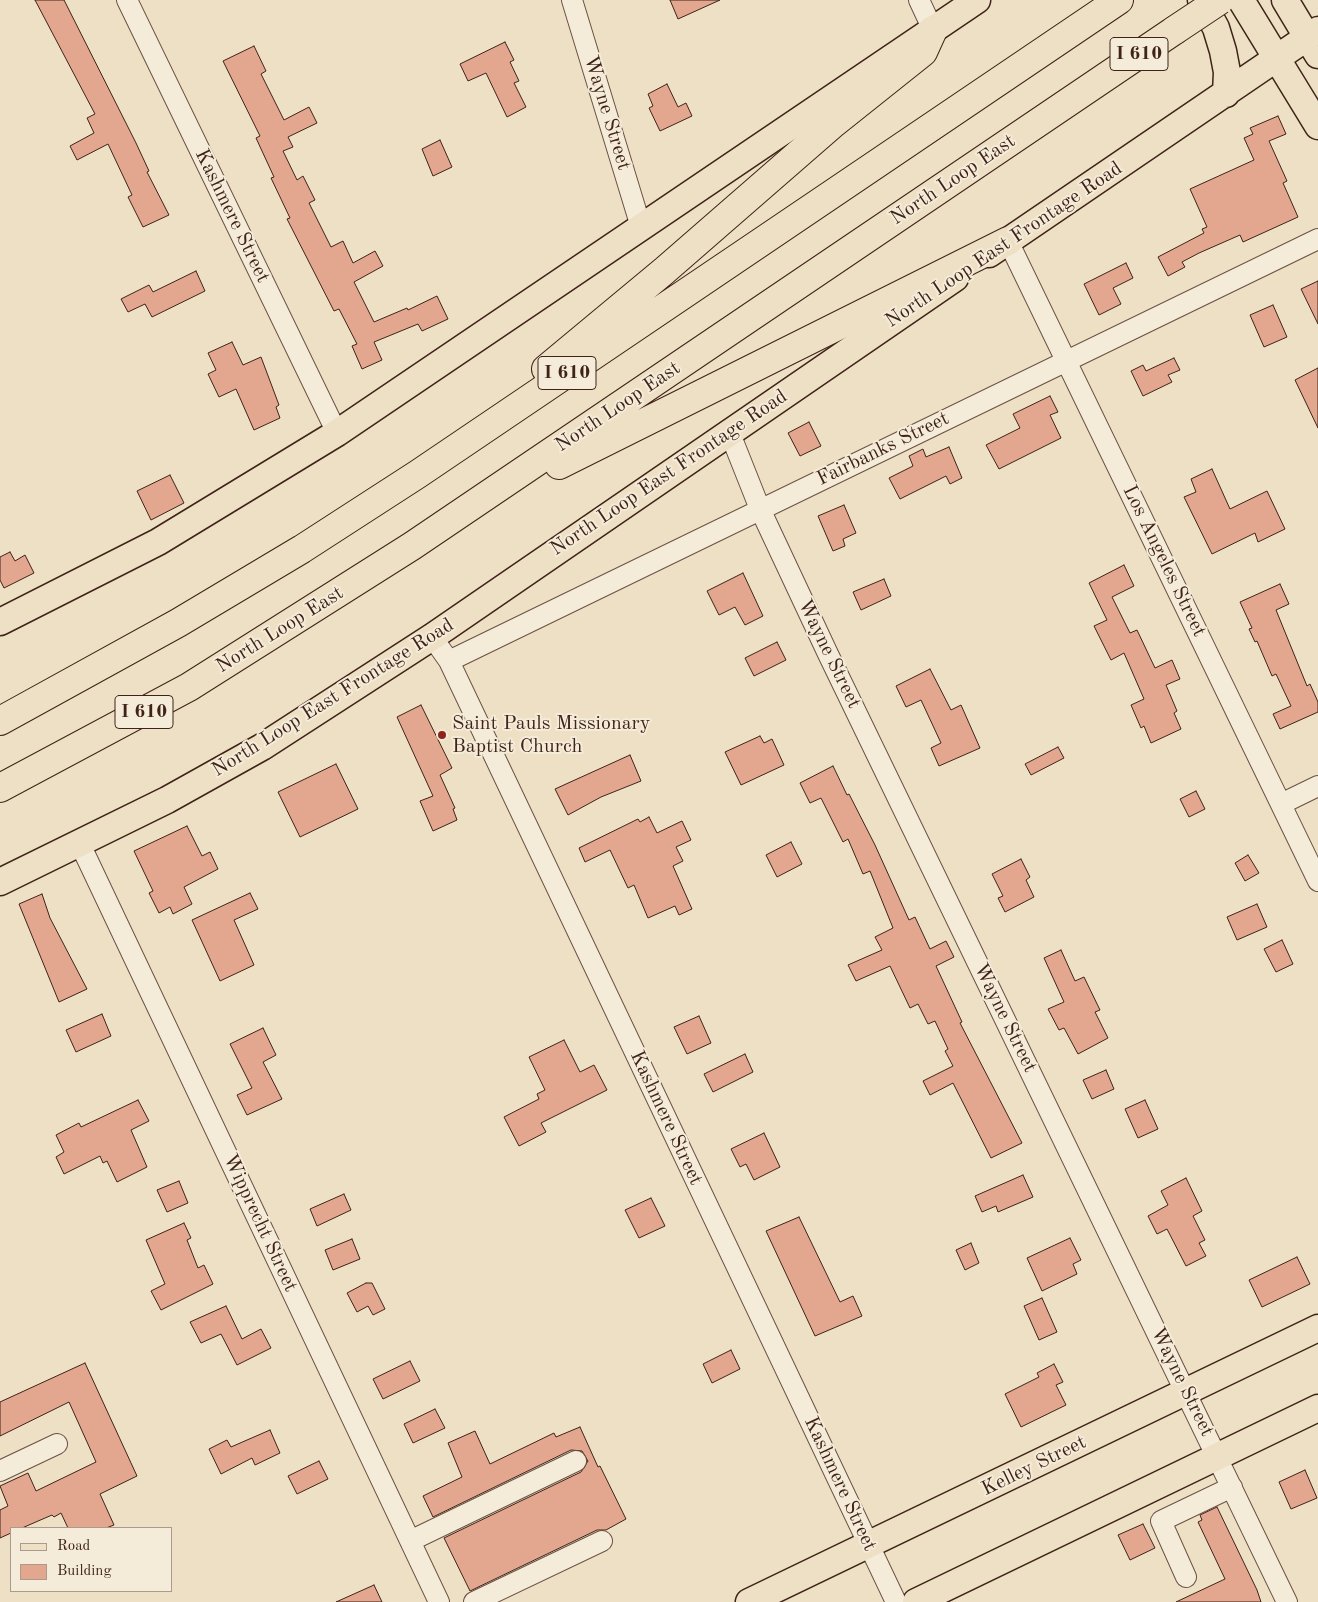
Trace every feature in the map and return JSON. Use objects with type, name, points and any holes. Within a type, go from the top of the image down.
[{"type":"highway","name":"I 610","points":[[0,721],[178,624],[302,549],[418,474],[1119,0]]},
{"type":"highway","name":"North Loop East","points":[[0,788],[189,687],[464,512],[1220,0]]},
{"type":"highway","points":[[418,474],[664,271],[882,82],[923,52],[933,30]]},
{"type":"highway","points":[[464,512],[1008,241]]},
{"type":"main road","points":[[0,622],[158,542],[337,433],[977,0]]},
{"type":"main road","points":[[1201,0],[1216,28],[1223,51],[1226,72],[1226,94]]},
{"type":"main road","points":[[1240,0],[1318,126]]},
{"type":"main road","points":[[1285,0],[1314,41]]},
{"type":"main road","name":"North Loop East Frontage Road","points":[[0,882],[80,844],[262,747],[432,637],[1276,58],[1314,41]]},
{"type":"main road","name":"Kelley Street","points":[[748,1602],[1188,1393],[1318,1328]]},
{"type":"main road","points":[[916,1602],[1318,1408]]},
{"type":"street","name":"Kashmere Street","points":[[127,0],[337,433]]},
{"type":"street","name":"Wayne Street","points":[[572,0],[641,227]]},
{"type":"street","points":[[918,0],[933,30]]},
{"type":"street","name":"Fairbanks Street","points":[[449,661],[1318,239]]},
{"type":"street","name":"Los Angeles Street","points":[[1008,241],[1068,361],[1318,881]]},
{"type":"street","name":"Wayne Street","points":[[730,431],[760,509],[837,672],[1218,1457],[1211,1502],[1287,1602]]},
{"type":"street","name":"Kashmere Street","points":[[432,637],[449,661],[896,1602]]},
{"type":"street","points":[[1281,804],[1318,786]]},
{"type":"street","name":"Wipprecht Street","points":[[80,844],[440,1602]]},
{"type":"street","points":[[0,1470],[58,1444]]},
{"type":"street","points":[[410,1540],[576,1462]]},
{"type":"street","points":[[1186,1577],[1161,1520],[1211,1502]]},
{"type":"street","points":[[474,1602],[602,1541]]},
{"type":"building","points":[[35,0],[64,0],[136,143],[149,171],[147,172],[169,215],[143,227],[128,197],[132,195],[108,144],[77,160],[70,146],[94,133],[87,118],[95,114]]},
{"type":"building","points":[[670,0],[720,0],[678,19]]},
{"type":"building","points":[[505,42],[514,60],[510,62],[519,81],[514,83],[526,107],[507,117],[486,73],[468,81],[460,64]]},
{"type":"building","points":[[254,46],[266,71],[261,74],[284,120],[309,107],[317,123],[288,137],[293,147],[283,151],[297,180],[303,176],[315,200],[309,203],[331,247],[343,241],[353,263],[375,251],[383,266],[354,282],[374,322],[407,308],[408,310],[437,296],[448,319],[422,331],[418,324],[374,342],[382,360],[362,369],[352,346],[357,344],[339,309],[334,311],[287,219],[290,218],[271,178],[274,177],[256,138],[260,136],[223,61]]},
{"type":"building","points":[[667,84],[678,107],[686,103],[692,116],[660,131],[649,108],[653,106],[648,94]]},
{"type":"building","points":[[1278,116],[1286,134],[1269,141],[1287,181],[1283,183],[1298,217],[1243,242],[1240,235],[1199,253],[1182,262],[1185,267],[1168,276],[1158,257],[1204,233],[1202,229],[1207,227],[1190,189],[1254,160],[1244,138],[1253,134],[1250,128]]},
{"type":"building","points":[[440,140],[452,167],[433,176],[422,149]]},
{"type":"building","points":[[1126,263],[1133,278],[1113,288],[1121,304],[1099,315],[1084,284]]},
{"type":"building","points":[[196,271],[205,291],[152,317],[145,304],[128,312],[121,299],[149,285],[153,292]]},
{"type":"building","points":[[1318,281],[1318,324],[1301,289]]},
{"type":"building","points":[[1273,305],[1287,337],[1264,347],[1250,315]]},
{"type":"building","points":[[232,342],[243,365],[261,357],[279,405],[276,407],[280,418],[254,430],[236,389],[219,397],[208,374],[216,370],[208,353]]},
{"type":"building","points":[[1174,358],[1180,370],[1168,375],[1172,382],[1143,396],[1131,371],[1143,365],[1146,371]]},
{"type":"building","points":[[1318,368],[1318,428],[1295,380]]},
{"type":"building","points":[[1050,396],[1058,412],[1050,415],[1061,438],[999,469],[986,445],[1020,428],[1013,414]]},
{"type":"building","points":[[809,422],[821,446],[800,456],[788,433]]},
{"type":"building","points":[[949,447],[962,478],[950,484],[946,476],[900,499],[889,478],[913,466],[909,456],[923,449],[926,457]]},
{"type":"building","points":[[1212,469],[1230,509],[1267,491],[1285,529],[1258,542],[1255,533],[1212,554],[1184,497],[1196,492],[1191,479]]},
{"type":"building","points":[[170,475],[184,503],[151,520],[137,491]]},
{"type":"building","points":[[844,505],[856,533],[843,539],[845,546],[833,551],[818,516]]},
{"type":"building","points":[[10,552],[15,561],[25,555],[34,573],[4,588],[0,580],[0,557]]},
{"type":"building","points":[[1124,565],[1134,586],[1112,597],[1130,633],[1137,630],[1155,668],[1172,660],[1180,679],[1166,685],[1177,711],[1174,713],[1181,729],[1151,743],[1144,726],[1141,728],[1131,705],[1144,699],[1124,653],[1111,660],[1094,626],[1107,620],[1089,583]]},
{"type":"building","points":[[743,573],[763,616],[745,625],[735,607],[719,615],[707,591]]},
{"type":"building","points":[[884,579],[891,596],[861,610],[853,592]]},
{"type":"building","points":[[1280,584],[1289,604],[1276,610],[1307,686],[1310,684],[1318,702],[1318,712],[1280,729],[1273,714],[1291,706],[1276,674],[1272,676],[1257,641],[1255,642],[1249,629],[1252,628],[1240,602]]},
{"type":"building","points":[[777,642],[786,660],[754,676],[745,658]]},
{"type":"building","points":[[930,669],[951,710],[961,705],[980,748],[939,766],[931,748],[941,743],[921,700],[906,707],[896,686]]},
{"type":"building","points":[[421,705],[452,768],[440,775],[455,808],[453,809],[457,820],[433,831],[420,801],[433,796],[397,717]]},
{"type":"building","points":[[760,736],[764,743],[772,739],[784,765],[741,785],[725,752]]},
{"type":"building","points":[[1058,747],[1064,758],[1031,775],[1025,764]]},
{"type":"building","points":[[630,755],[641,781],[601,797],[568,815],[555,789]]},
{"type":"building","points":[[336,764],[358,809],[300,837],[278,792]]},
{"type":"building","points":[[833,766],[875,845],[909,920],[915,917],[930,949],[946,941],[954,957],[936,966],[962,1022],[960,1023],[1022,1143],[991,1158],[953,1083],[930,1095],[923,1081],[953,1066],[945,1051],[948,1049],[935,1021],[928,1024],[918,1004],[910,1008],[890,966],[856,981],[848,965],[882,950],[875,937],[893,928],[870,871],[863,874],[848,839],[843,842],[821,798],[810,803],[800,783]]},
{"type":"building","points":[[1196,791],[1205,809],[1189,817],[1180,799]]},
{"type":"building","points":[[649,817],[657,833],[682,821],[691,840],[676,847],[683,861],[673,866],[692,909],[679,915],[675,906],[648,918],[634,885],[628,888],[610,850],[585,862],[579,848],[638,819],[640,822]]},
{"type":"building","points":[[187,826],[202,856],[210,852],[218,869],[184,887],[192,904],[173,914],[170,907],[159,913],[149,893],[153,891],[134,851]]},
{"type":"building","points":[[791,842],[802,864],[777,877],[766,855]]},
{"type":"building","points":[[1248,855],[1259,873],[1245,881],[1235,863]]},
{"type":"building","points":[[1021,859],[1030,877],[1026,880],[1034,897],[1005,912],[998,898],[1003,896],[992,874]]},
{"type":"building","points":[[250,893],[258,909],[234,920],[254,965],[220,981],[192,920]]},
{"type":"building","points":[[42,894],[50,918],[87,989],[59,1002],[19,904]]},
{"type":"building","points":[[1257,904],[1267,927],[1237,940],[1227,917]]},
{"type":"building","points":[[1282,940],[1293,964],[1276,972],[1264,949]]},
{"type":"building","points":[[1061,950],[1075,981],[1084,977],[1100,1010],[1095,1012],[1108,1038],[1078,1054],[1064,1028],[1059,1030],[1048,1009],[1064,1002],[1044,958]]},
{"type":"building","points":[[102,1014],[111,1036],[76,1052],[66,1030]]},
{"type":"building","points":[[699,1016],[711,1043],[687,1054],[674,1027]]},
{"type":"building","points":[[263,1028],[276,1055],[263,1062],[282,1099],[247,1115],[237,1095],[252,1088],[230,1044]]},
{"type":"building","points":[[564,1040],[580,1072],[594,1065],[607,1090],[541,1123],[546,1132],[519,1146],[504,1117],[539,1099],[537,1094],[545,1090],[529,1057]]},
{"type":"building","points":[[745,1054],[753,1072],[713,1092],[704,1074]]},
{"type":"building","points":[[1106,1070],[1114,1089],[1092,1099],[1083,1080]]},
{"type":"building","points":[[138,1100],[149,1121],[131,1130],[147,1167],[117,1182],[107,1161],[103,1163],[100,1156],[64,1174],[56,1157],[64,1152],[56,1135],[79,1123],[81,1127]]},
{"type":"building","points":[[1145,1100],[1158,1129],[1138,1138],[1125,1109]]},
{"type":"building","points":[[764,1133],[780,1167],[754,1180],[746,1164],[740,1167],[731,1149]]},
{"type":"building","points":[[1023,1175],[1033,1197],[998,1212],[996,1206],[982,1212],[975,1196]]},
{"type":"building","points":[[1186,1178],[1202,1211],[1193,1216],[1205,1240],[1199,1243],[1206,1256],[1186,1266],[1167,1229],[1157,1234],[1148,1216],[1168,1205],[1161,1191]]},
{"type":"building","points":[[179,1181],[188,1203],[167,1212],[157,1190]]},
{"type":"building","points":[[344,1194],[351,1210],[317,1226],[310,1209]]},
{"type":"building","points":[[651,1198],[665,1226],[639,1238],[625,1210]]},
{"type":"building","points":[[799,1217],[840,1302],[853,1296],[862,1316],[815,1336],[766,1231]]},
{"type":"building","points":[[184,1223],[191,1238],[187,1240],[198,1268],[204,1265],[213,1284],[161,1310],[151,1291],[165,1284],[146,1240]]},
{"type":"building","points":[[1070,1238],[1081,1260],[1073,1264],[1077,1274],[1042,1291],[1027,1258]]},
{"type":"building","points":[[352,1239],[360,1259],[333,1270],[325,1250]]},
{"type":"building","points":[[971,1243],[979,1263],[965,1270],[956,1250]]},
{"type":"building","points":[[1297,1257],[1310,1284],[1262,1307],[1249,1280]]},
{"type":"building","points":[[366,1283],[372,1283],[385,1309],[373,1315],[368,1306],[357,1312],[347,1293]]},
{"type":"building","points":[[1042,1298],[1057,1332],[1039,1340],[1024,1306]]},
{"type":"building","points":[[226,1306],[242,1339],[261,1329],[271,1348],[237,1365],[221,1334],[201,1343],[190,1322]]},
{"type":"building","points":[[731,1350],[740,1369],[712,1383],[703,1364]]},
{"type":"building","points":[[410,1361],[420,1381],[383,1399],[373,1379]]},
{"type":"building","points":[[85,1363],[137,1476],[100,1494],[114,1525],[109,1527],[68,1527],[61,1513],[24,1527],[10,1527],[10,1533],[0,1538],[0,1510],[8,1506],[0,1486],[28,1473],[36,1491],[96,1462],[69,1402],[0,1436],[0,1402]]},
{"type":"building","points":[[1054,1364],[1063,1382],[1056,1385],[1066,1405],[1021,1427],[1005,1394],[1039,1377],[1037,1373]]},
{"type":"building","points":[[435,1409],[445,1428],[413,1443],[404,1424]]},
{"type":"building","points":[[580,1427],[598,1467],[600,1466],[626,1519],[606,1530],[597,1530],[470,1591],[444,1538],[581,1472],[588,1461],[582,1451],[571,1450],[433,1517],[423,1496],[462,1477],[448,1443],[475,1431],[490,1464],[554,1433],[556,1437]]},
{"type":"building","points":[[270,1430],[280,1453],[255,1465],[252,1458],[221,1474],[209,1449],[227,1440],[231,1447]]},
{"type":"building","points":[[319,1461],[328,1479],[297,1494],[288,1476]]},
{"type":"building","points":[[1305,1470],[1317,1498],[1291,1509],[1279,1482]]},
{"type":"building","points":[[1217,1507],[1261,1602],[1176,1602],[1225,1579],[1198,1522],[1202,1520],[1200,1515]]},
{"type":"building","points":[[1143,1524],[1155,1548],[1130,1560],[1118,1535]]},
{"type":"building","points":[[374,1585],[382,1602],[336,1602]]},
{"type":"place","name":"Saint Pauls Missionary Baptist Church","points":[[442,735]]}]
